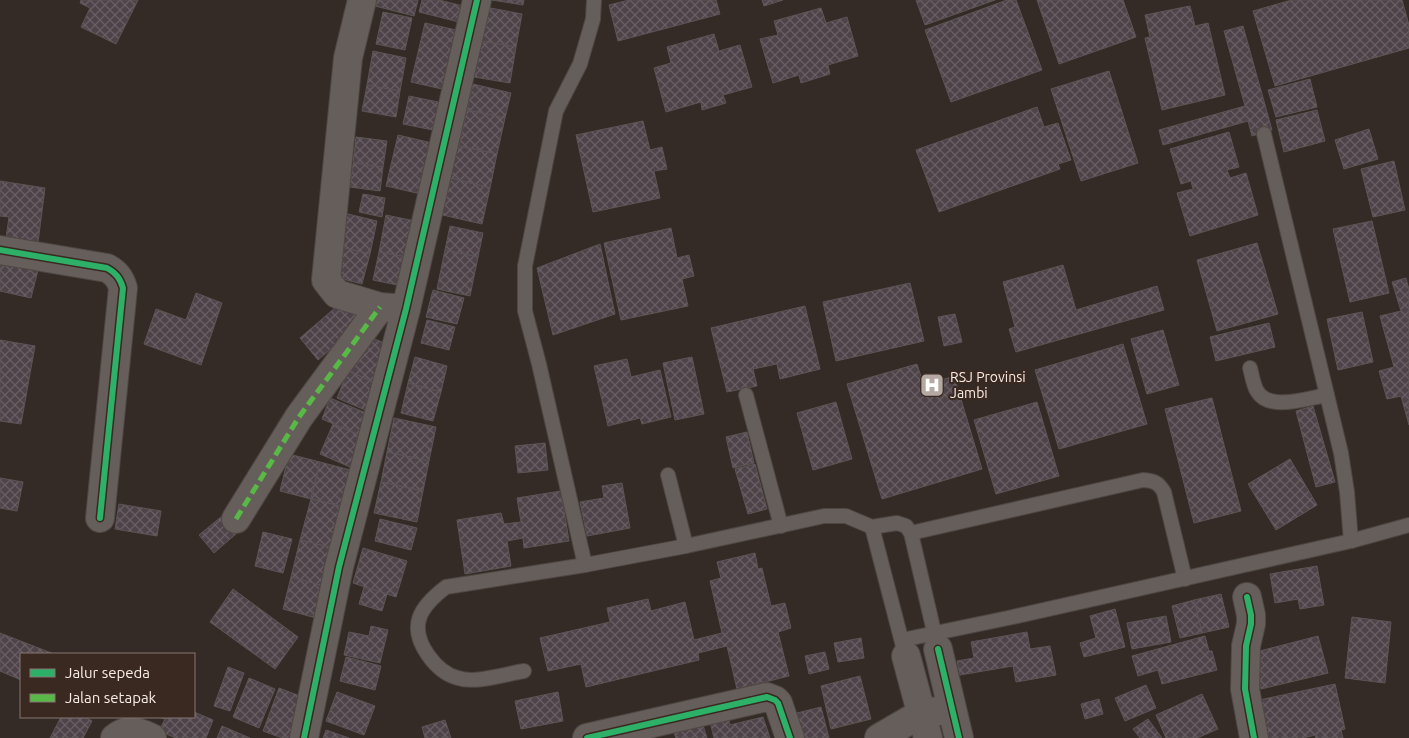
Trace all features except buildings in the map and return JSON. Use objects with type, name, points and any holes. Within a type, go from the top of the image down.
[{"type":"street","points":[[362,0],[348,58],[326,280],[337,294],[393,308]]},
{"type":"street","points":[[304,738],[393,308],[477,0]]},
{"type":"street","points":[[0,250],[107,268],[121,280],[123,288],[100,518]]},
{"type":"street","points":[[236,519],[299,417],[393,308]]},
{"type":"street","points":[[1247,597],[1251,624],[1246,646],[1245,689],[1254,738]]},
{"type":"street","points":[[936,641],[959,738]]},
{"type":"street","points":[[904,648],[925,725]]},
{"type":"street","points":[[587,738],[766,697],[778,703],[790,738]]},
{"type":"street","points":[[879,738],[925,725],[953,709]]},
{"type":"street","points":[[115,738],[124,732],[137,731],[152,738]]},
{"type":"lane","points":[[586,565],[525,311],[525,266],[556,111],[580,64],[593,19],[594,0]]},
{"type":"lane","points":[[1264,134],[1341,453],[1347,492],[1351,541]]},
{"type":"lane","points":[[1250,368],[1257,391],[1269,401],[1283,403],[1327,395]]},
{"type":"lane","points":[[746,395],[781,526]]},
{"type":"lane","points":[[668,475],[686,546]]},
{"type":"lane","points":[[911,533],[1143,480],[1152,481],[1160,485],[1164,492],[1185,579]]},
{"type":"lane","points":[[524,671],[476,680],[459,679],[443,671],[422,647],[417,634],[419,617],[430,600],[446,586],[586,565],[686,546],[824,516],[846,516],[872,527],[897,522],[906,526],[911,533],[936,641]]},
{"type":"lane","points":[[872,527],[904,648],[1185,579],[1351,541],[1409,525]]},
{"type":"marked path","points":[[236,519],[299,417],[380,307]]},
{"type":"cycle path","points":[[304,738],[339,567],[406,309],[477,0]]},
{"type":"cycle path","points":[[0,250],[107,268],[117,276],[122,284],[100,518]]},
{"type":"cycle path","points":[[1247,597],[1251,624],[1246,646],[1245,689],[1254,738]]},
{"type":"cycle path","points":[[938,649],[959,738]]},
{"type":"cycle path","points":[[587,738],[767,697],[778,703],[790,738]]},
{"type":"place","name":"RSJ Provinsi Jambi","points":[[932,385]]}]
